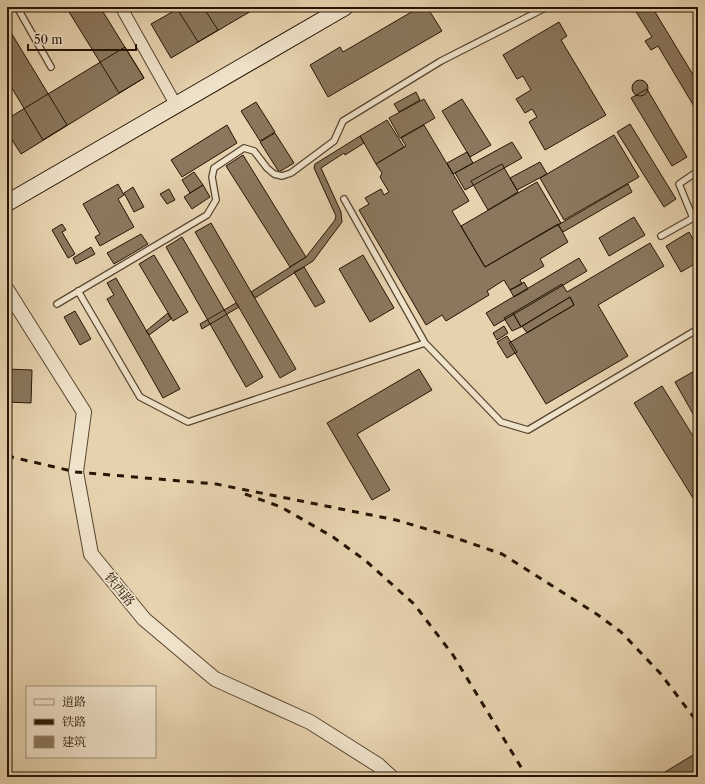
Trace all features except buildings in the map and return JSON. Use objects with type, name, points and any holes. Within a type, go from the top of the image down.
[{"type":"main road","points":[[7,203],[345,7]]},
{"type":"street","points":[[121,7],[176,105]]},
{"type":"street","name":"铁西路","points":[[7,290],[84,412],[76,472],[91,554],[144,619],[215,679],[310,722],[378,765],[391,777]]},
{"type":"lane","points":[[17,7],[51,67]]},
{"type":"lane","points":[[57,304],[207,214],[216,200],[212,177],[214,168],[244,148],[254,151],[267,168],[274,174],[282,176],[291,173],[334,141],[343,121],[441,61],[547,7]]},
{"type":"lane","points":[[661,236],[693,218],[679,184],[698,171]]},
{"type":"lane","points":[[344,199],[425,343],[501,422],[528,430],[698,329]]},
{"type":"lane","points":[[78,291],[140,397],[188,422],[425,343]]},
{"type":"railway","points":[[7,456],[76,472],[216,484],[396,520],[450,536],[502,554],[598,615],[621,632],[660,673],[698,723]]},
{"type":"railway","points":[[245,494],[281,507],[333,537],[366,561],[414,604],[453,655],[527,777]]}]
